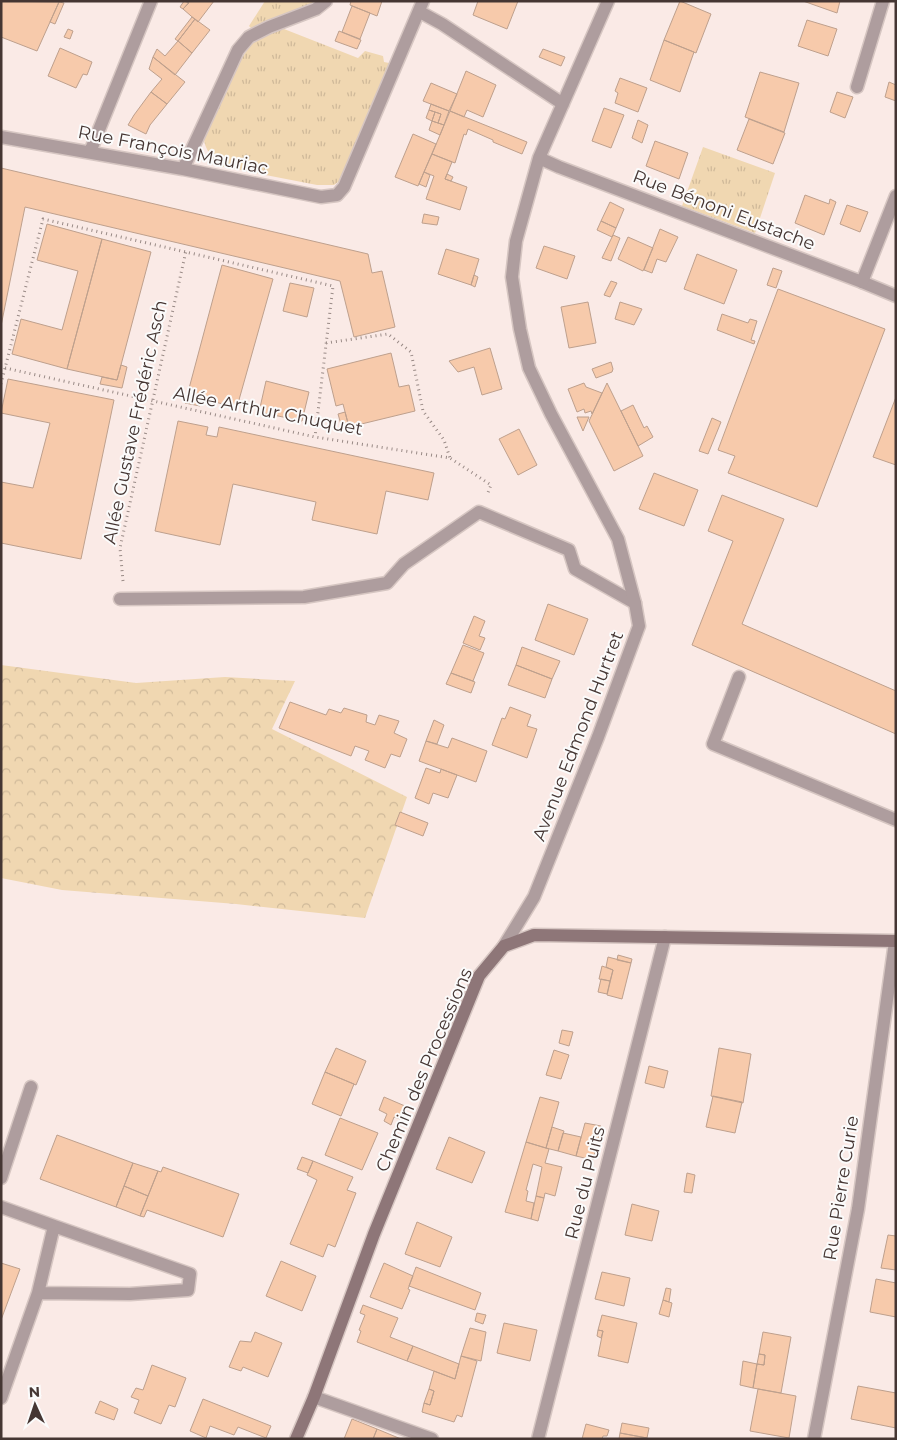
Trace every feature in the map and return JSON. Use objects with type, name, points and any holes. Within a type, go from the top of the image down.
[{"type":"street","points":[[90,152],[151,1]]},
{"type":"street","points":[[183,169],[238,50],[249,37],[269,27],[316,9],[326,1]]},
{"type":"street","name":"Avenue Edmond Hurtret","points":[[504,946],[534,897],[598,737],[639,626],[635,603],[618,539],[551,414],[529,368],[520,329],[512,277],[516,241],[539,158],[608,1]]},
{"type":"street","points":[[857,87],[883,1]]},
{"type":"street","points":[[422,6],[442,24],[563,104]]},
{"type":"street","name":"Rue François Mauriac","points":[[1,137],[183,169],[321,197],[337,195],[344,187],[422,6]]},
{"type":"street","name":"Rue Bénoni Eustache","points":[[539,158],[558,167],[896,296]]},
{"type":"street","points":[[862,282],[896,196]]},
{"type":"street","points":[[120,599],[304,597],[387,583],[404,564],[479,512],[569,550],[575,569],[635,603]]},
{"type":"street","points":[[739,677],[712,744],[896,820]]},
{"type":"street","points":[[504,946],[534,935],[895,942]]},
{"type":"street","name":"Rue du Puits","points":[[538,1439],[665,937]]},
{"type":"street","name":"Rue Pierre Curie","points":[[814,1439],[858,1209],[895,942]]},
{"type":"street","name":"Chemin des Processions","points":[[296,1439],[314,1397],[374,1234],[479,976],[504,946]]},
{"type":"street","points":[[1,1178],[31,1087]]},
{"type":"street","points":[[1,1207],[190,1274],[188,1290],[130,1294],[38,1292]]},
{"type":"street","points":[[1,1398],[38,1292],[54,1226]]},
{"type":"street","points":[[314,1397],[432,1439]]},
{"type":"path","points":[[1,384],[42,219],[333,286],[316,437]]},
{"type":"path","name":"Allée Gustave Frédéric Asch","points":[[120,599],[123,583],[120,548],[186,251]]},
{"type":"path","points":[[326,343],[388,334],[411,352],[423,411],[444,440],[450,458]]},
{"type":"path","name":"Allée Arthur Chuquet","points":[[5,368],[316,437],[450,458],[491,486],[479,512]]},
{"type":"green space","points":[[265,1],[318,1],[314,5],[252,29],[249,26]]},
{"type":"green space","points":[[284,29],[358,58],[365,51],[383,56],[384,62],[394,64],[345,177],[334,185],[317,185],[220,166],[211,156],[205,144],[206,128],[217,103],[247,50],[259,39]]},
{"type":"green space","points":[[703,147],[775,173],[755,233],[682,206]]},
{"type":"green space","points":[[1,665],[136,683],[225,677],[295,681],[272,729],[407,797],[365,918],[236,904],[62,890],[1,878]]},
{"type":"building","points":[[1,1],[59,2],[37,51],[1,37]]},
{"type":"building","points":[[184,1],[189,3],[183,9],[180,7]]},
{"type":"building","points":[[190,1],[214,1],[198,22],[183,9]]},
{"type":"building","points":[[351,1],[382,1],[377,16],[350,5]]},
{"type":"building","points":[[478,1],[518,1],[507,29],[473,15]]},
{"type":"building","points":[[680,1],[711,14],[696,53],[664,40]]},
{"type":"building","points":[[803,1],[840,1],[837,13]]},
{"type":"building","points":[[59,2],[64,3],[55,24],[50,22]]},
{"type":"building","points":[[352,6],[370,13],[360,39],[342,32]]},
{"type":"building","points":[[192,17],[195,19],[178,41],[175,39]]},
{"type":"building","points":[[195,19],[210,30],[192,53],[178,41]]},
{"type":"building","points":[[807,20],[837,29],[828,56],[798,46]]},
{"type":"building","points":[[68,29],[73,31],[70,39],[64,37]]},
{"type":"building","points":[[339,31],[361,40],[357,49],[335,41]]},
{"type":"building","points":[[664,40],[694,52],[680,92],[650,80]]},
{"type":"building","points":[[178,41],[192,53],[175,75],[153,57],[157,49],[165,56]]},
{"type":"building","points":[[60,48],[92,62],[87,75],[83,74],[76,88],[48,76]]},
{"type":"building","points":[[543,49],[565,57],[561,66],[539,57]]},
{"type":"building","points":[[153,57],[185,82],[167,104],[151,92],[162,79],[149,69]]},
{"type":"building","points":[[466,71],[496,85],[483,117],[467,110],[464,117],[450,111]]},
{"type":"building","points":[[760,72],[799,83],[784,132],[745,117]]},
{"type":"building","points":[[620,78],[647,88],[638,112],[615,103],[618,93],[615,91]]},
{"type":"building","points":[[889,82],[896,85],[896,101],[885,97]]},
{"type":"building","points":[[431,83],[457,94],[449,111],[423,101]]},
{"type":"building","points":[[151,92],[167,104],[150,125],[146,134],[128,125]]},
{"type":"building","points":[[837,92],[853,97],[845,118],[830,112]]},
{"type":"building","points":[[431,104],[449,111],[444,125],[438,123],[441,114],[429,110]]},
{"type":"building","points":[[604,108],[624,115],[611,148],[592,141]]},
{"type":"building","points":[[429,110],[435,112],[432,121],[426,118]]},
{"type":"building","points":[[450,111],[527,142],[522,154],[468,129],[466,135],[464,134],[455,163],[432,154]]},
{"type":"building","points":[[435,112],[441,114],[438,123],[432,121]]},
{"type":"building","points":[[749,119],[785,133],[773,164],[737,150]]},
{"type":"building","points":[[638,120],[648,125],[642,143],[632,138]]},
{"type":"building","points":[[432,121],[444,125],[440,135],[429,130]]},
{"type":"building","points":[[413,134],[436,144],[418,186],[395,177]]},
{"type":"building","points":[[655,141],[688,153],[679,179],[646,166]]},
{"type":"building","points":[[432,154],[452,162],[445,179],[467,187],[460,210],[426,199],[434,176],[424,172]]},
{"type":"building","points":[[1,168],[368,254],[372,273],[382,271],[395,327],[354,337],[340,281],[25,207],[1,326]]},
{"type":"building","points":[[424,172],[430,175],[426,187],[419,184]]},
{"type":"building","points":[[447,174],[453,177],[451,181],[445,179]]},
{"type":"building","points":[[805,195],[829,204],[830,199],[836,202],[824,235],[795,223]]},
{"type":"building","points":[[610,202],[624,209],[616,228],[601,221]]},
{"type":"building","points":[[847,205],[868,212],[860,232],[840,224]]},
{"type":"building","points":[[424,214],[439,217],[437,225],[422,223]]},
{"type":"building","points":[[601,221],[616,228],[612,237],[597,230]]},
{"type":"building","points":[[47,224],[102,239],[67,369],[12,354],[21,319],[62,330],[78,271],[37,260]]},
{"type":"building","points":[[660,229],[678,237],[666,262],[657,259],[652,273],[644,270]]},
{"type":"building","points":[[613,235],[620,238],[611,261],[602,258]]},
{"type":"building","points":[[628,237],[653,248],[643,271],[618,259]]},
{"type":"building","points":[[102,239],[151,252],[117,380],[67,369]]},
{"type":"building","points":[[544,246],[575,256],[567,279],[536,268]]},
{"type":"building","points":[[446,249],[479,259],[471,285],[438,274]]},
{"type":"building","points":[[697,254],[737,270],[724,304],[684,289]]},
{"type":"building","points":[[222,265],[273,279],[237,407],[187,396]]},
{"type":"building","points":[[773,268],[782,271],[776,288],[767,285]]},
{"type":"building","points":[[474,275],[478,277],[475,287],[471,285]]},
{"type":"building","points":[[611,281],[617,283],[610,297],[604,295]]},
{"type":"building","points":[[290,283],[314,288],[307,317],[283,311]]},
{"type":"building","points":[[778,289],[885,329],[817,507],[728,473],[735,456],[718,450]]},
{"type":"building","points":[[588,302],[596,343],[569,348],[561,307]]},
{"type":"building","points":[[620,302],[642,309],[634,325],[615,319]]},
{"type":"building","points":[[722,314],[748,323],[750,319],[757,321],[751,340],[755,341],[754,344],[717,330]]},
{"type":"building","points":[[490,348],[502,389],[482,395],[474,367],[458,372],[449,361]]},
{"type":"building","points":[[391,353],[399,387],[409,385],[415,411],[349,427],[343,404],[336,406],[327,369]]},
{"type":"building","points":[[611,362],[612,372],[596,378],[592,369]]},
{"type":"building","points":[[121,365],[127,367],[122,388],[100,384],[102,377],[117,380]]},
{"type":"building","points":[[8,379],[114,400],[81,559],[1,543],[1,482],[33,488],[50,423],[1,413]]},
{"type":"building","points":[[266,381],[309,392],[302,421],[259,412]]},
{"type":"building","points":[[584,383],[586,387],[602,393],[592,414],[591,411],[585,413],[584,409],[577,412],[568,389]]},
{"type":"building","points":[[607,383],[643,456],[614,471],[589,421]]},
{"type":"building","points":[[187,396],[202,399],[200,406],[185,403]]},
{"type":"building","points":[[896,397],[896,465],[873,457]]},
{"type":"building","points":[[633,405],[644,428],[647,426],[653,437],[638,446],[621,411]]},
{"type":"building","points":[[345,412],[349,427],[342,428],[338,414]]},
{"type":"building","points":[[577,417],[589,417],[583,431]]},
{"type":"building","points":[[712,418],[721,422],[708,454],[699,451]]},
{"type":"building","points":[[178,421],[208,427],[206,435],[217,437],[219,427],[434,473],[428,500],[386,491],[377,534],[312,520],[316,502],[233,484],[220,545],[155,531]]},
{"type":"building","points":[[519,429],[537,465],[518,475],[499,439]]},
{"type":"building","points":[[654,473],[698,490],[684,526],[639,509]]},
{"type":"building","points":[[722,495],[784,519],[742,624],[896,691],[896,734],[692,645],[733,541],[708,531]]},
{"type":"building","points":[[548,604],[588,619],[574,655],[535,640]]},
{"type":"building","points":[[474,616],[485,621],[479,636],[485,638],[480,650],[463,643]]},
{"type":"building","points":[[463,645],[484,653],[473,681],[451,673]]},
{"type":"building","points":[[522,647],[560,661],[552,679],[516,665]]},
{"type":"building","points":[[516,665],[552,679],[545,698],[508,685]]},
{"type":"building","points":[[451,673],[475,682],[471,693],[446,684]]},
{"type":"building","points":[[290,702],[326,715],[329,709],[341,713],[344,708],[367,715],[366,722],[375,725],[379,715],[399,721],[394,733],[407,739],[400,757],[391,754],[385,768],[365,760],[369,751],[355,746],[351,756],[279,728]]},
{"type":"building","points":[[510,707],[531,715],[527,726],[537,729],[527,758],[492,745],[502,718],[505,719]]},
{"type":"building","points":[[434,720],[444,725],[437,744],[426,741]]},
{"type":"building","points":[[452,738],[487,751],[476,782],[419,761],[426,741],[448,748]]},
{"type":"building","points":[[426,768],[440,773],[441,769],[457,775],[448,798],[433,793],[429,804],[415,798]]},
{"type":"building","points":[[400,812],[428,823],[423,836],[395,825]]},
{"type":"building","points":[[618,955],[632,959],[631,963],[617,960]]},
{"type":"building","points":[[608,957],[631,963],[622,999],[607,995],[613,970],[606,967]]},
{"type":"building","points":[[602,966],[613,970],[610,981],[599,979]]},
{"type":"building","points":[[601,979],[610,981],[607,994],[598,992]]},
{"type":"building","points":[[562,1030],[573,1032],[569,1046],[559,1043]]},
{"type":"building","points":[[336,1048],[366,1061],[356,1085],[325,1072]]},
{"type":"building","points":[[719,1048],[751,1054],[743,1103],[711,1096]]},
{"type":"building","points":[[554,1050],[569,1055],[561,1079],[546,1075]]},
{"type":"building","points":[[649,1066],[668,1071],[664,1088],[645,1083]]},
{"type":"building","points":[[325,1072],[354,1084],[341,1116],[312,1104]]},
{"type":"building","points":[[713,1096],[742,1102],[735,1133],[706,1127]]},
{"type":"building","points":[[384,1097],[405,1106],[400,1119],[394,1117],[391,1125],[384,1121],[387,1114],[379,1110]]},
{"type":"building","points":[[540,1097],[559,1102],[546,1148],[526,1142]]},
{"type":"building","points":[[340,1118],[378,1133],[362,1170],[325,1155]]},
{"type":"building","points":[[585,1123],[601,1126],[593,1160],[576,1156]]},
{"type":"building","points":[[552,1127],[564,1131],[558,1151],[546,1148]]},
{"type":"building","points":[[563,1133],[581,1137],[576,1156],[558,1151]]},
{"type":"building","points":[[57,1135],[133,1163],[116,1207],[40,1179]]},
{"type":"building","points":[[449,1137],[485,1152],[472,1183],[436,1169]]},
{"type":"building","points":[[526,1142],[549,1149],[545,1163],[562,1167],[555,1196],[545,1193],[544,1198],[536,1196],[542,1167],[533,1164],[526,1190],[528,1191],[526,1201],[534,1203],[531,1219],[505,1212]]},
{"type":"building","points":[[302,1157],[313,1161],[308,1173],[297,1169]]},
{"type":"building","points":[[313,1161],[353,1177],[347,1190],[356,1193],[335,1247],[328,1244],[323,1257],[290,1244],[317,1180],[307,1175]]},
{"type":"building","points":[[133,1163],[158,1171],[148,1196],[124,1186]]},
{"type":"building","points":[[163,1167],[239,1194],[223,1237],[147,1210],[144,1217],[140,1216],[158,1171],[161,1172]]},
{"type":"building","points":[[687,1173],[695,1175],[692,1193],[684,1192]]},
{"type":"building","points":[[124,1186],[148,1196],[140,1216],[116,1207]]},
{"type":"building","points":[[536,1196],[544,1198],[538,1221],[531,1219]]},
{"type":"building","points":[[632,1204],[659,1211],[652,1241],[625,1235]]},
{"type":"building","points":[[417,1222],[452,1237],[440,1267],[405,1254]]},
{"type":"building","points":[[888,1235],[896,1236],[896,1270],[881,1268]]},
{"type":"building","points":[[281,1261],[316,1276],[302,1311],[266,1296]]},
{"type":"building","points":[[1,1263],[20,1269],[1,1320]]},
{"type":"building","points":[[384,1263],[413,1276],[408,1289],[410,1290],[402,1309],[370,1297]]},
{"type":"building","points":[[416,1267],[481,1293],[475,1310],[409,1286]]},
{"type":"building","points":[[602,1272],[630,1278],[624,1306],[595,1299]]},
{"type":"building","points":[[876,1279],[896,1283],[896,1317],[870,1312]]},
{"type":"building","points":[[666,1288],[671,1289],[669,1302],[663,1300]]},
{"type":"building","points":[[663,1300],[672,1303],[669,1317],[659,1314]]},
{"type":"building","points":[[363,1305],[398,1318],[390,1337],[413,1346],[407,1361],[357,1342],[365,1315],[360,1313]]},
{"type":"building","points":[[477,1313],[486,1315],[483,1324],[475,1321]]},
{"type":"building","points":[[602,1315],[637,1323],[628,1363],[598,1356],[603,1331],[598,1330]]},
{"type":"building","points":[[504,1323],[537,1330],[530,1361],[497,1353]]},
{"type":"building","points":[[470,1328],[486,1332],[481,1361],[461,1356]]},
{"type":"building","points":[[598,1330],[603,1331],[601,1338],[597,1336]]},
{"type":"building","points":[[255,1332],[282,1343],[268,1377],[243,1367],[241,1371],[229,1367],[240,1341],[251,1342]]},
{"type":"building","points":[[763,1332],[791,1337],[781,1393],[753,1388],[757,1364],[764,1365],[765,1355],[759,1354]]},
{"type":"building","points":[[413,1346],[459,1364],[455,1379],[407,1361]]},
{"type":"building","points":[[759,1354],[765,1355],[764,1365],[757,1364]]},
{"type":"building","points":[[461,1356],[477,1361],[462,1417],[457,1415],[454,1422],[422,1412],[424,1403],[430,1405],[434,1391],[429,1389],[434,1371],[455,1379]]},
{"type":"building","points":[[743,1361],[757,1364],[753,1388],[740,1385]]},
{"type":"building","points":[[152,1365],[186,1378],[175,1407],[169,1405],[161,1424],[134,1413],[139,1400],[131,1397],[136,1388],[143,1390]]},
{"type":"building","points":[[858,1386],[896,1393],[896,1428],[851,1419]]},
{"type":"building","points":[[429,1389],[434,1391],[430,1405],[424,1403]]},
{"type":"building","points":[[758,1389],[796,1396],[789,1438],[750,1431]]},
{"type":"building","points":[[203,1399],[271,1426],[266,1438],[238,1427],[234,1435],[210,1426],[206,1438],[190,1431]]},
{"type":"building","points":[[100,1401],[118,1409],[114,1420],[95,1413]]},
{"type":"building","points":[[352,1419],[377,1429],[373,1439],[344,1439]]},
{"type":"building","points":[[622,1423],[649,1428],[647,1438],[620,1433]]},
{"type":"building","points":[[586,1424],[609,1430],[607,1436],[603,1436],[602,1439],[582,1439]]},
{"type":"building","points":[[377,1429],[401,1439],[373,1439]]},
{"type":"building","points":[[620,1433],[647,1438],[647,1439],[619,1439]]}]
